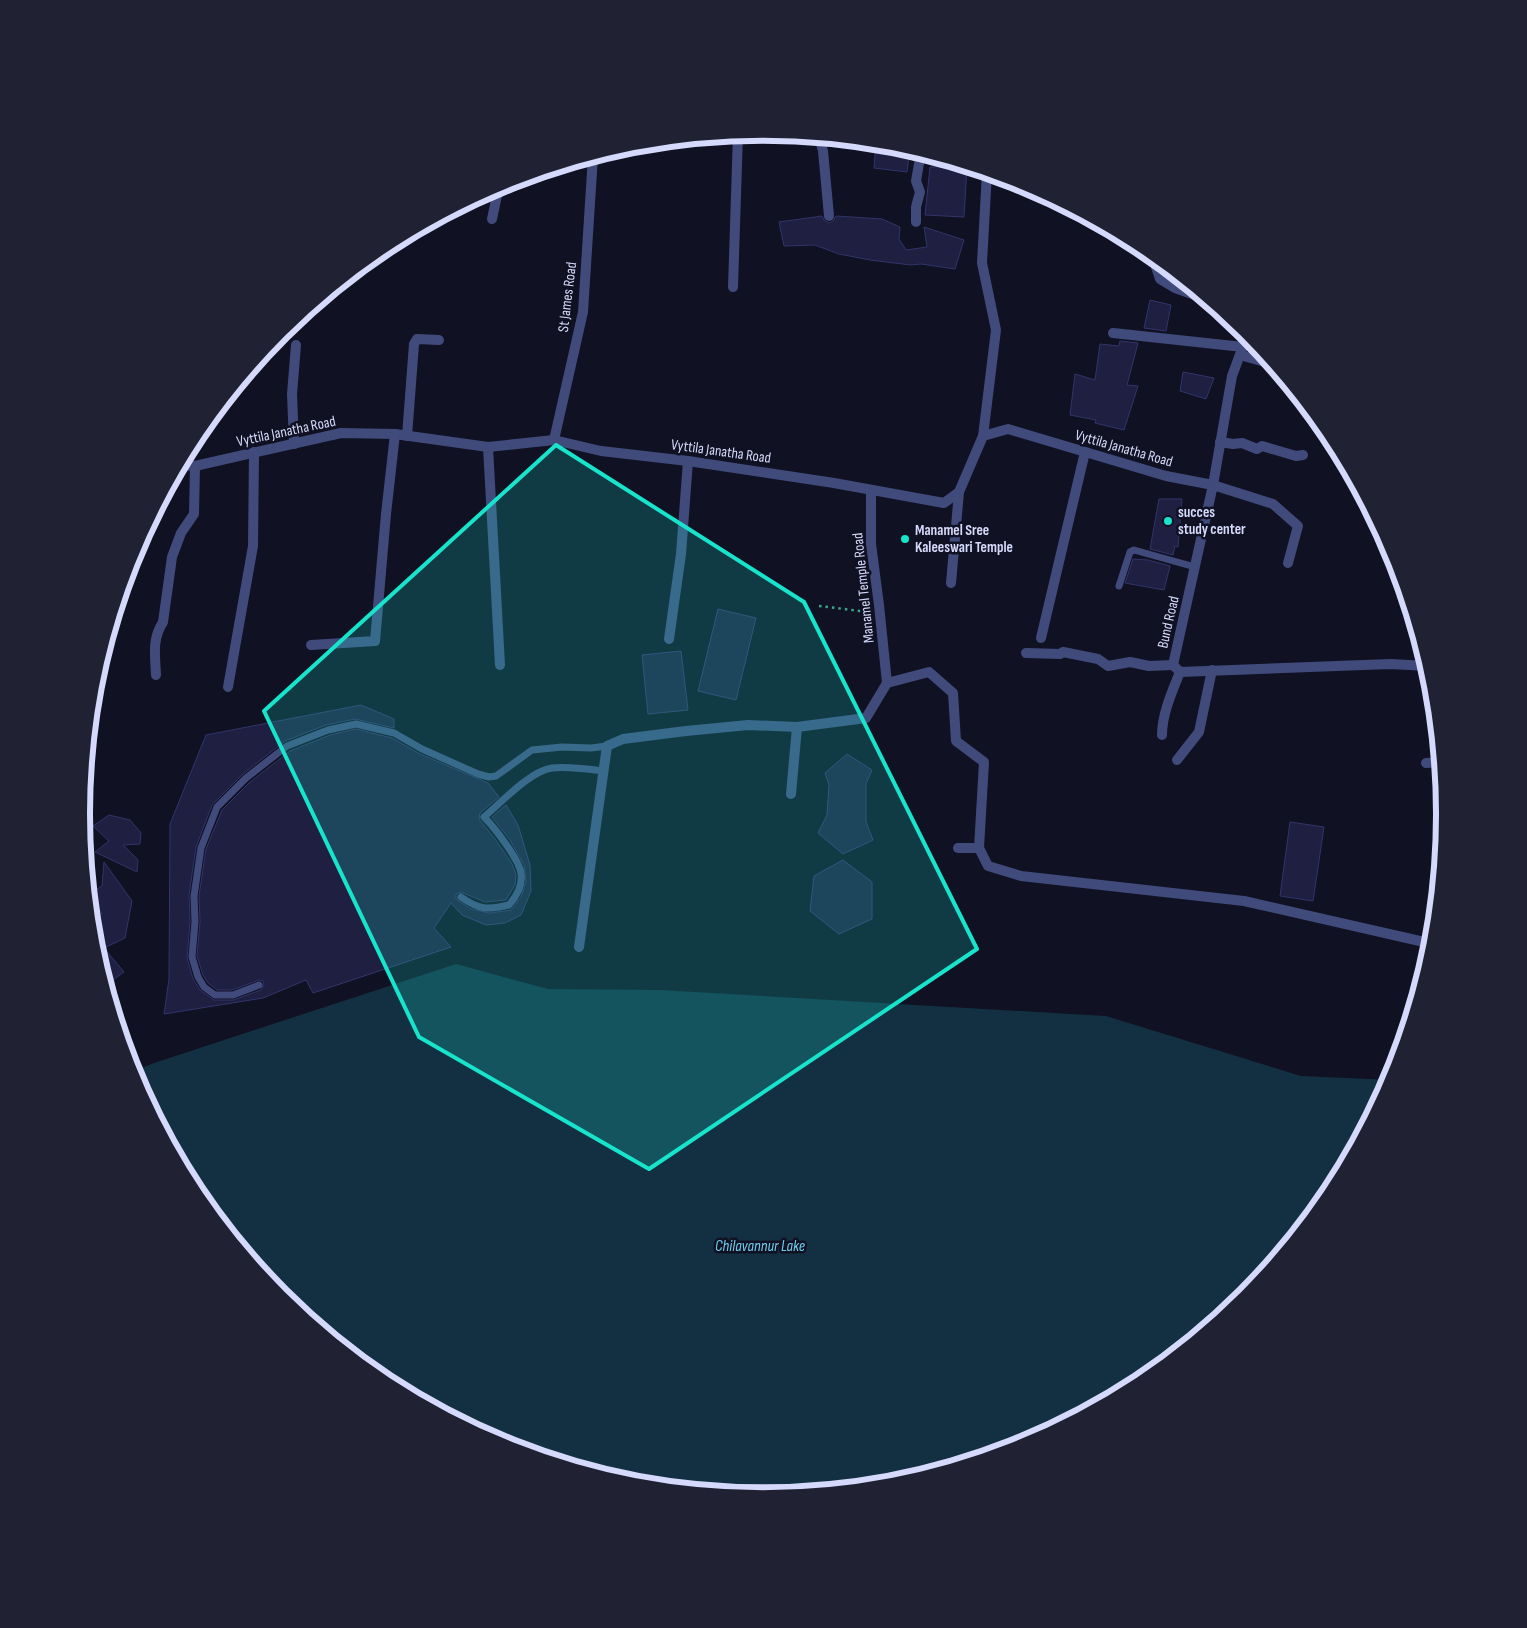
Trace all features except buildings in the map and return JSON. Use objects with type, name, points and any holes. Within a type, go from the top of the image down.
[{"type":"street","points":[[733,287],[738,142]]},
{"type":"street","points":[[821,143],[829,216]]},
{"type":"street","points":[[916,222],[916,207],[920,192],[916,181],[920,159]]},
{"type":"street","name":"St James Road","points":[[554,440],[583,312],[593,162]]},
{"type":"street","points":[[950,582],[959,492],[983,436],[996,330],[982,263],[987,179]]},
{"type":"street","points":[[492,219],[496,196]]},
{"type":"street","points":[[1156,267],[1160,279],[1175,288],[1190,293]]},
{"type":"street","points":[[1113,333],[1241,351],[1259,359]]},
{"type":"street","points":[[408,436],[414,344],[417,339],[439,340]]},
{"type":"street","name":"Bund Road","points":[[1162,735],[1162,726],[1176,669],[1232,376],[1244,343]]},
{"type":"street","points":[[294,444],[292,394],[296,344]]},
{"type":"street","name":"Vyttila Janatha Road","points":[[983,436],[1008,429],[1166,476],[1212,485],[1273,504],[1298,526],[1288,563]]},
{"type":"street","name":"Vyttila Janatha Road","points":[[187,465],[195,466],[341,433],[395,434],[488,447],[554,440],[600,451],[688,461],[944,503],[959,492]]},
{"type":"street","points":[[311,645],[375,641],[395,434]]},
{"type":"street","points":[[1220,442],[1242,443],[1257,449],[1262,446],[1296,456],[1303,455]]},
{"type":"street","points":[[488,447],[500,666]]},
{"type":"street","points":[[228,687],[253,546],[254,452]]},
{"type":"street","points":[[1041,638],[1085,452]]},
{"type":"street","points":[[669,639],[681,554],[688,461]]},
{"type":"street","points":[[156,675],[154,643],[163,622],[172,557],[177,540],[194,514],[195,466]]},
{"type":"street","name":"Manamel Temple Road","points":[[871,490],[872,544],[887,683]]},
{"type":"street","points":[[1026,653],[1060,654],[1064,652],[1098,659],[1108,666],[1130,662],[1176,669],[1212,670],[1390,664],[1420,666]]},
{"type":"street","points":[[1176,760],[1199,732],[1212,670]]},
{"type":"street","points":[[579,947],[607,746],[623,739],[748,725],[797,727],[866,718],[887,683],[929,672],[953,693],[956,741],[984,762],[979,848],[988,866],[1021,876],[1244,901],[1424,942]]},
{"type":"street","points":[[791,794],[797,727]]},
{"type":"street","points":[[1426,764],[1435,763]]},
{"type":"street","points":[[958,848],[979,848]]},
{"type":"lane","points":[[1119,586],[1130,552],[1134,550],[1195,567]]},
{"type":"lane","points":[[259,985],[233,995],[215,995],[204,988],[198,977],[192,957],[194,896],[201,848],[217,807],[246,778],[288,746],[328,730],[356,724],[394,733],[422,749],[489,777],[496,776],[532,750],[541,748],[592,748],[607,746]]},
{"type":"lane","points":[[461,897],[474,906],[492,909],[509,906],[518,894],[521,873],[495,828],[484,817],[524,782],[545,770],[554,768],[603,771]]},
{"type":"path","points":[[819,606],[880,613]]},
{"type":"highlighted area","points":[[556,445],[804,602],[977,949],[649,1169],[419,1037],[264,711]]},
{"type":"water","name":"Chilavannur Lake","points":[[456,964],[548,989],[659,990],[1106,1016],[1301,1076],[1383,1080],[1347,1151],[1298,1224],[1270,1258],[1208,1320],[1138,1374],[1061,1418],[980,1452],[938,1465],[895,1475],[851,1482],[764,1488],[676,1482],[632,1475],[589,1465],[547,1452],[466,1418],[389,1374],[319,1320],[287,1290],[229,1224],[180,1151],[159,1112],[140,1069]]},
{"type":"place","name":"succes study center","points":[[1168,521]]},
{"type":"place","name":"Manamel Sree Kaleeswari Temple","points":[[905,539]]}]
